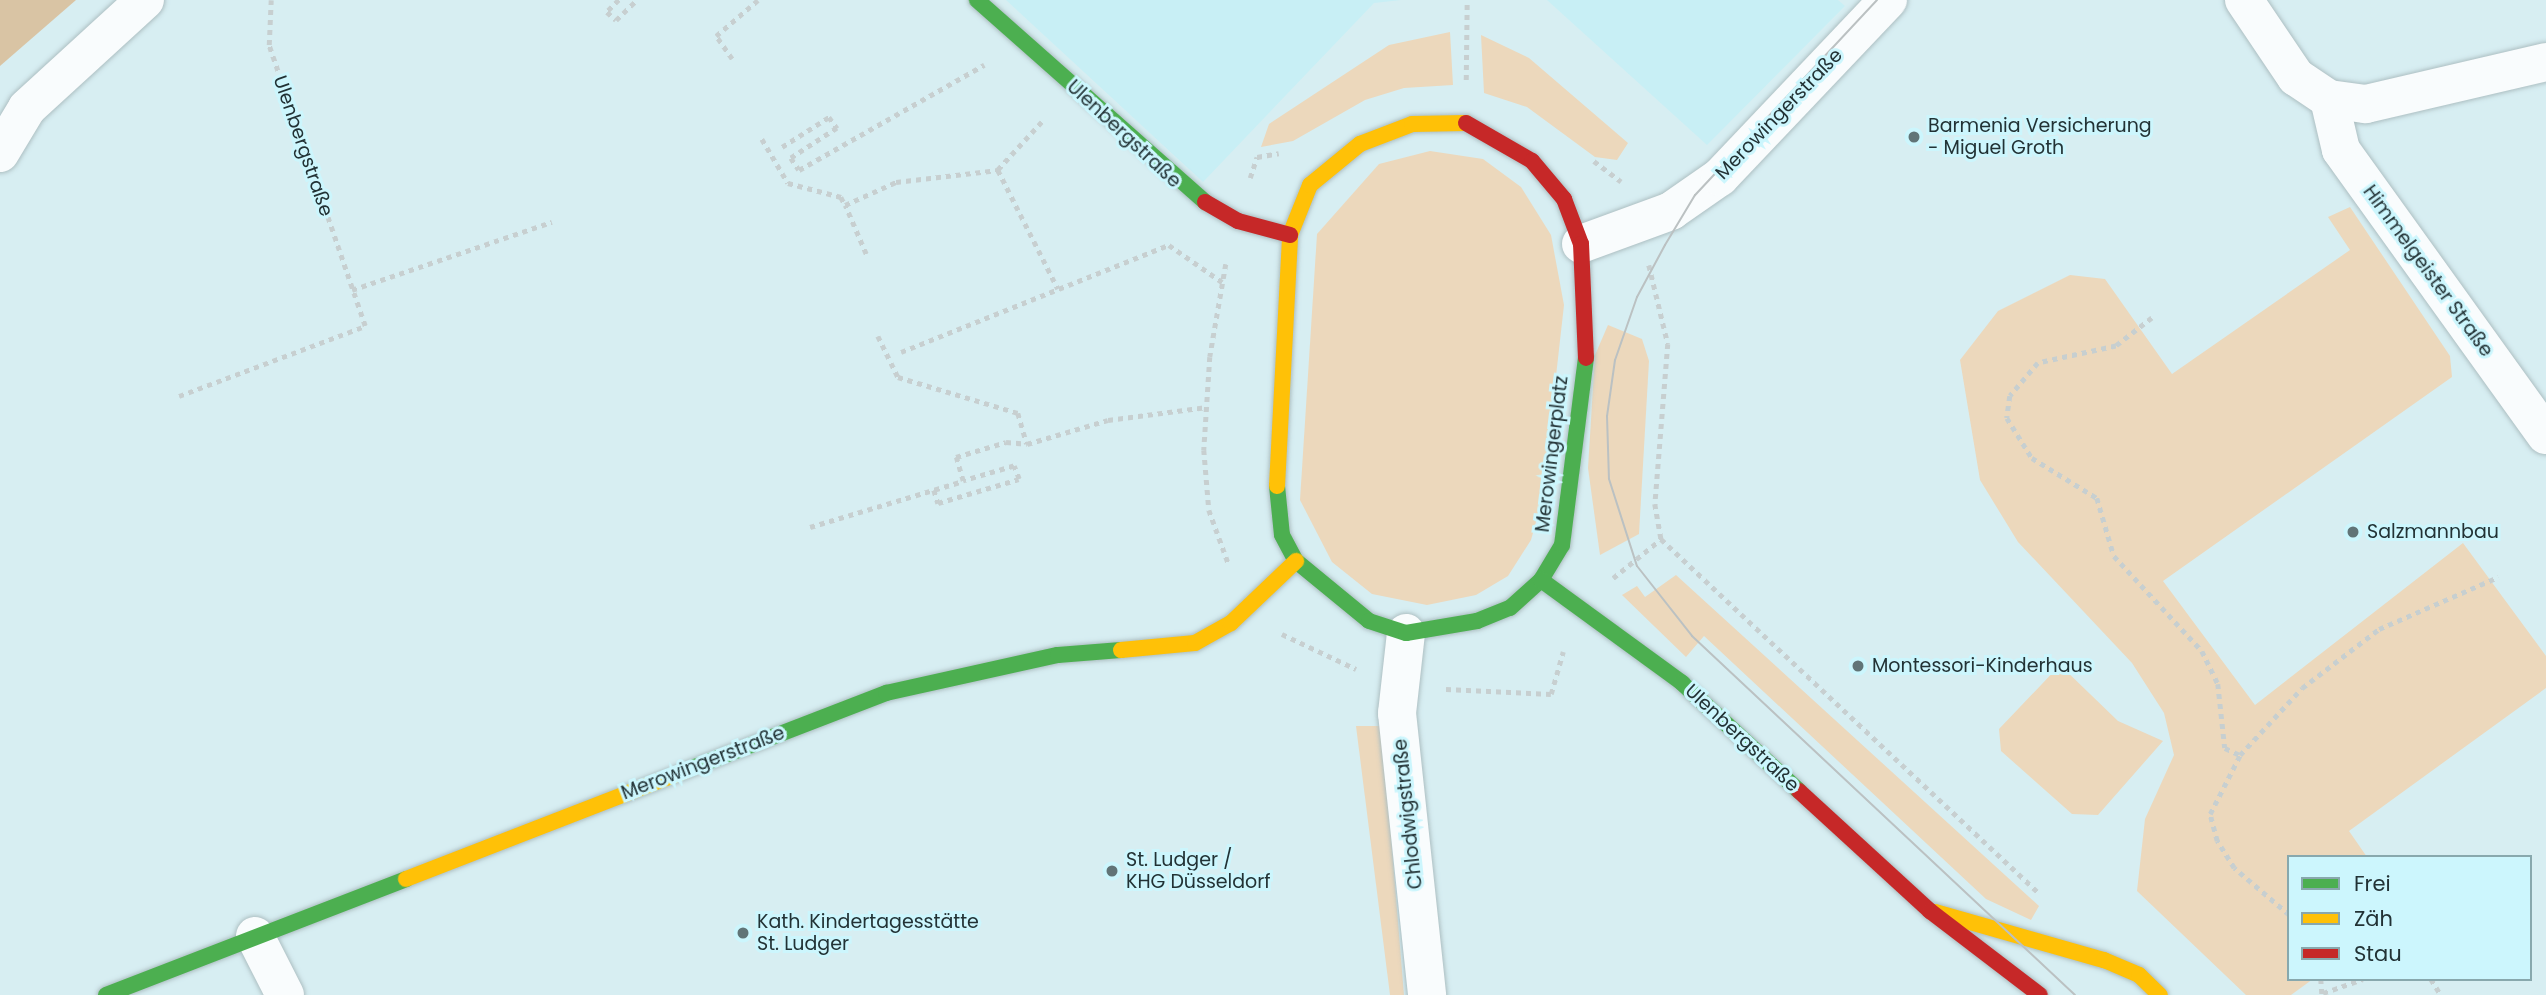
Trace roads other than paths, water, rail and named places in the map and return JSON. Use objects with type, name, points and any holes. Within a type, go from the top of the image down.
[{"type":"street","points":[[0,153],[27,108],[145,0]]},
{"type":"street","name":"Ulenbergstraße","points":[[977,0],[1189,193],[1238,221],[1290,235]]},
{"type":"street","points":[[2244,0],[2296,76],[2329,99],[2367,104],[2546,62]]},
{"type":"street","name":"Merowingerstraße","points":[[1581,244],[1671,211],[1720,177],[1880,3]]},
{"type":"street","name":"Himmelgeister Straße","points":[[2329,99],[2341,150],[2546,435]]},
{"type":"street","name":"Merowingerplatz","points":[[1466,123],[1532,161],[1564,199],[1581,244],[1587,343],[1571,507],[1562,545],[1541,580],[1510,608],[1477,621],[1406,633],[1369,621],[1334,598],[1296,561],[1273,497],[1290,235],[1310,185],[1360,144],[1412,124],[1466,123]]},
{"type":"street","name":"Merowingerstraße","points":[[106,995],[886,692],[1058,655],[1195,643],[1231,623],[1296,561]]},
{"type":"street","name":"Ulenbergstraße","points":[[1541,580],[1682,683],[1930,911],[2040,995]]},
{"type":"street","name":"Chlodwigstraße","points":[[1406,633],[1397,713],[1427,995]]},
{"type":"street","name":"Ulenbergstraße","points":[[1930,911],[2104,960],[2139,975],[2161,995]]},
{"type":"street","points":[[256,936],[285,995]]},
{"type":"tram line","points":[[1877,0],[1695,195],[1665,245],[1637,297],[1615,360],[1607,416],[1609,479],[1637,566],[1692,636],[2075,995]]},
{"type":"place","name":"Barmenia Versicherung - Miguel Groth","points":[[1914,137]]},
{"type":"place","name":"Salzmannbau","points":[[2353,532]]},
{"type":"place","name":"Montessori-Kinderhaus","points":[[1858,666]]},
{"type":"place","name":"St. Ludger / KHG Düsseldorf","points":[[1112,871]]},
{"type":"place","name":"Kath. Kindertagesstätte St. Ludger","points":[[743,933]]}]
